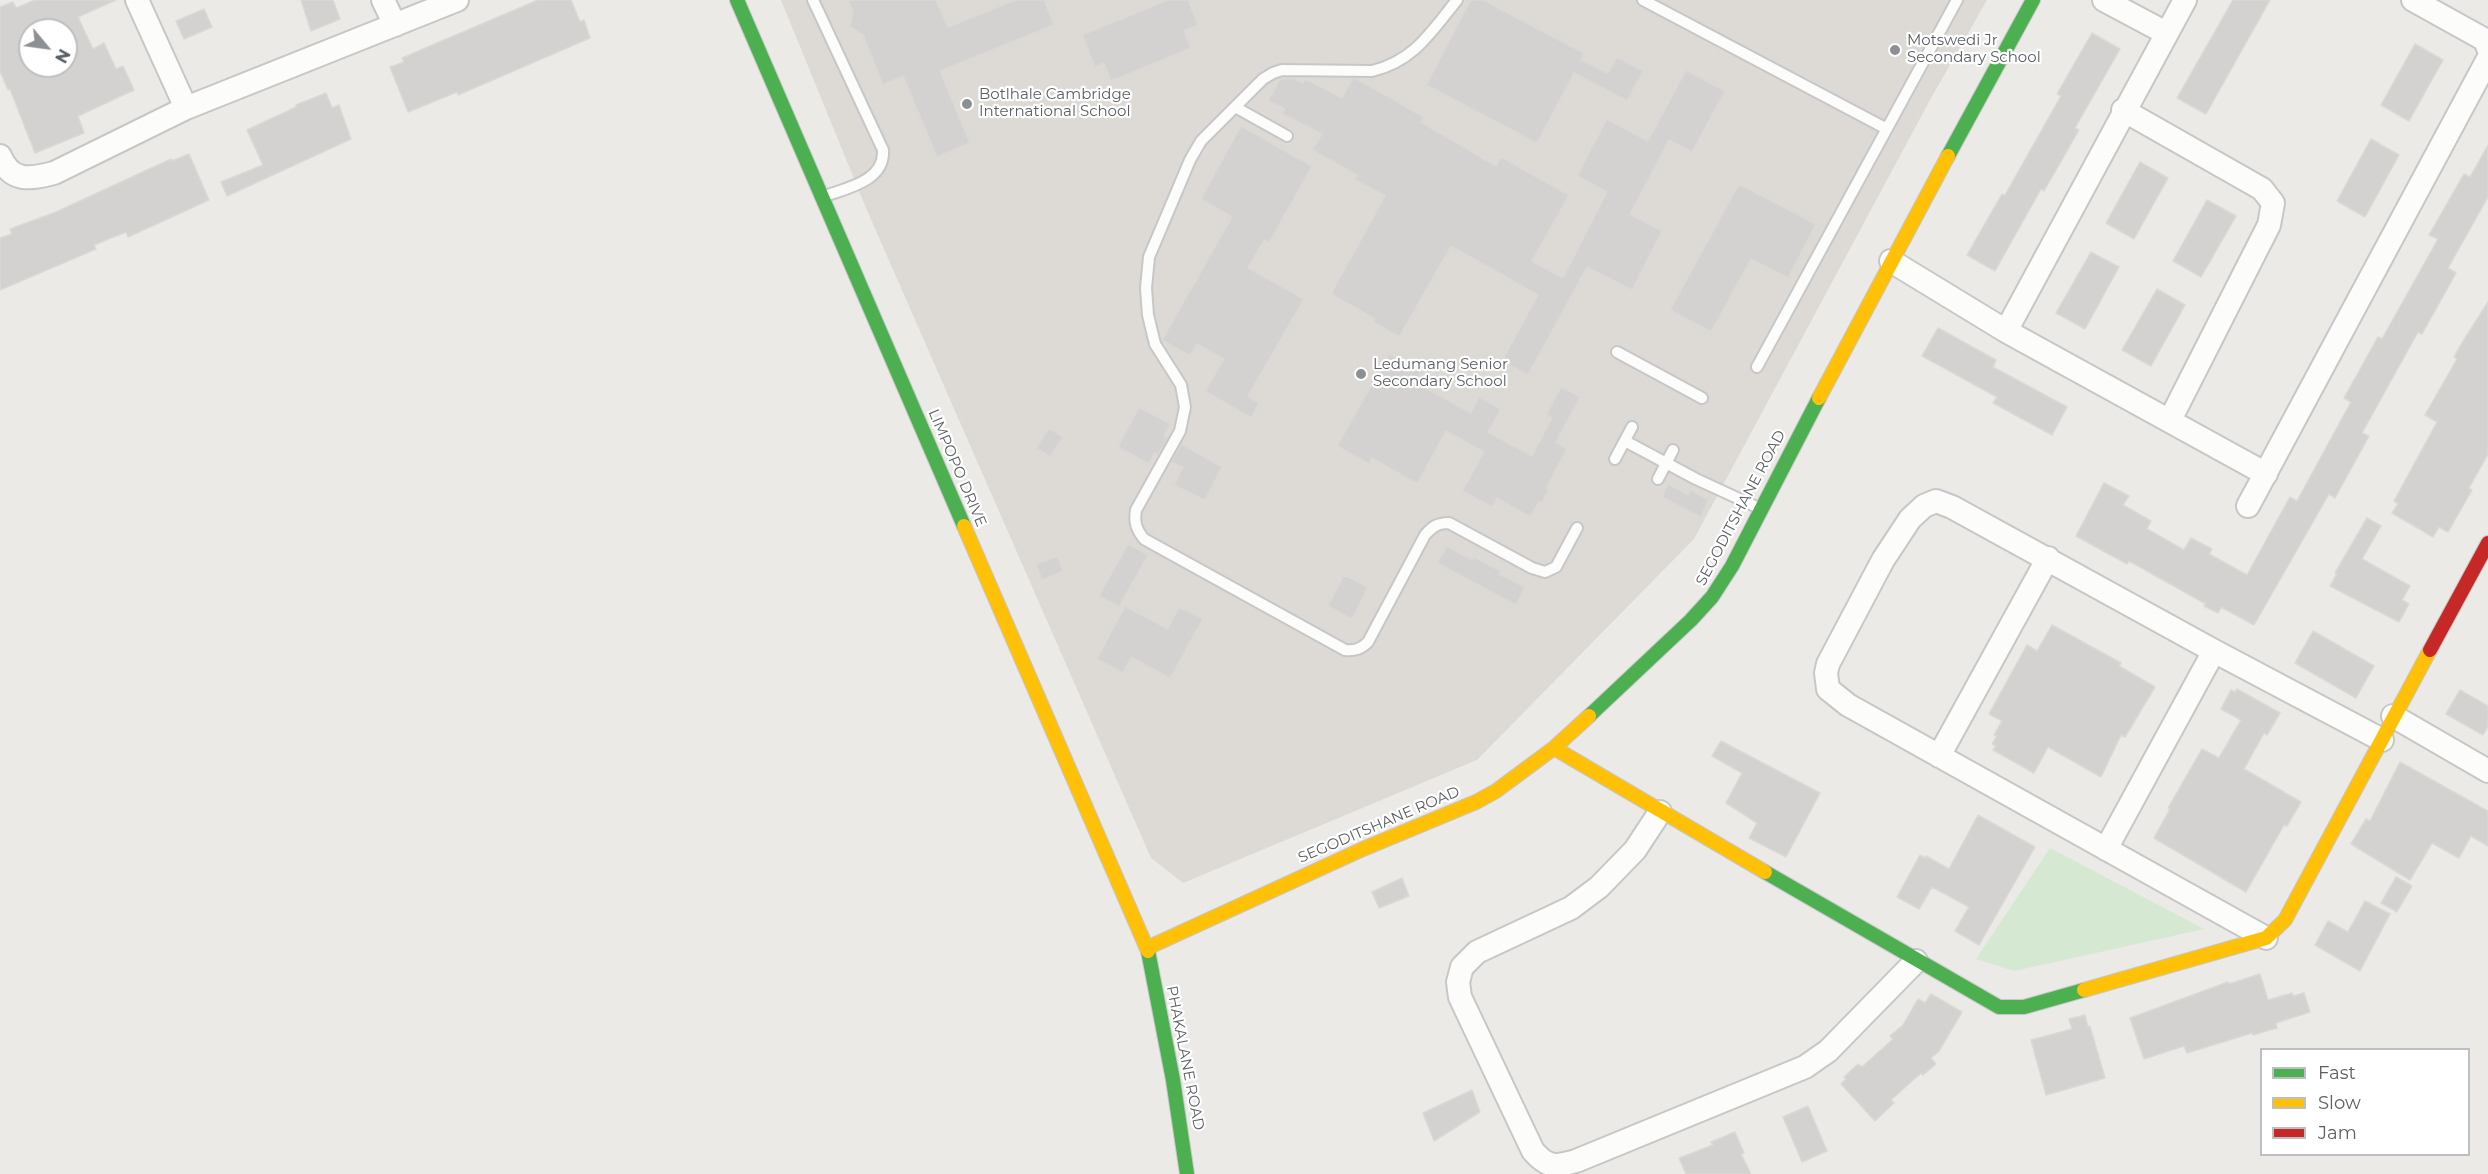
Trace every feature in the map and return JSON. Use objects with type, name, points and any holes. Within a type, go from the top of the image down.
[{"type":"street","points":[[137,0],[186,108]]},
{"type":"street","points":[[383,0],[395,25]]},
{"type":"street","points":[[0,156],[4,167],[17,176],[31,179],[54,172],[186,108],[457,0]]},
{"type":"street","name":"LIMPOPO DRIVE","points":[[737,0],[1147,948]]},
{"type":"street","name":"SEGODITSHANE ROAD","points":[[1147,948],[1363,849],[1476,802],[1496,791],[1554,748],[1631,678],[1712,597],[1732,566],[1760,508],[1891,261],[2033,0]]},
{"type":"street","points":[[2104,0],[2166,33]]},
{"type":"street","points":[[2006,331],[2185,0]]},
{"type":"street","points":[[2413,0],[2485,40],[2488,48]]},
{"type":"street","points":[[2248,506],[2488,59]]},
{"type":"street","points":[[2123,111],[2262,189],[2273,203],[2269,225],[2170,420]]},
{"type":"street","points":[[1891,261],[2006,331],[2266,474]]},
{"type":"street","points":[[2266,938],[1848,705],[1828,689],[1826,673],[1828,664],[1883,560],[1910,519],[1924,506],[1936,501],[1953,507],[2214,651],[2382,740]]},
{"type":"street","points":[[1554,748],[1916,961],[1999,1007],[2024,1007],[2266,938],[2285,920],[2488,543]]},
{"type":"street","points":[[1939,756],[2048,558]]},
{"type":"street","points":[[2106,849],[2214,651]]},
{"type":"street","points":[[2393,716],[2488,771]]},
{"type":"street","points":[[1660,812],[1635,850],[1599,887],[1570,908],[1477,952],[1462,967],[1458,982],[1460,997],[1533,1151],[1544,1163],[1559,1166],[1576,1161],[1805,1067],[1828,1051],[1916,961]]},
{"type":"street","name":"PHAKALANE ROAD","points":[[1147,948],[1173,1080],[1187,1174]]},
{"type":"lane","points":[[813,0],[883,150],[880,166],[869,179],[822,197]]},
{"type":"lane","points":[[1457,0],[1418,48],[1394,64],[1372,71],[1282,70],[1273,73],[1263,79],[1201,141],[1190,160],[1149,257],[1146,288],[1148,315],[1155,344],[1181,385],[1185,407],[1180,431],[1136,510],[1134,521],[1138,532],[1144,539],[1345,650],[1352,651],[1368,642],[1425,535],[1432,527],[1440,523],[1449,523],[1532,568],[1545,572],[1556,567],[1577,528]]},
{"type":"lane","points":[[1643,0],[1887,129]]},
{"type":"lane","points":[[1757,367],[1957,0]]},
{"type":"lane","points":[[1234,107],[1287,136]]},
{"type":"lane","points":[[1617,352],[1702,398]]},
{"type":"lane","points":[[1615,459],[1632,428]]},
{"type":"lane","points":[[1625,441],[1760,508]]},
{"type":"lane","points":[[1658,479],[1673,450]]},
{"type":"shaded area","name":"Ledumang Senior Secondary School","points":[[781,0],[1987,0],[1930,100],[1694,539],[1477,760],[1183,883],[1151,858],[866,208]]},
{"type":"green space","points":[[2050,848],[2204,929],[2014,971],[1976,959]]},
{"type":"building","points":[[35,0],[116,0],[78,17],[93,49],[104,43],[116,69],[123,66],[134,90],[78,116],[84,133],[35,153],[10,89],[8,90],[0,71],[0,7],[13,2],[16,8]]},
{"type":"building","points":[[301,0],[333,0],[340,19],[311,31]]},
{"type":"building","points":[[538,0],[571,0],[580,22],[584,20],[590,38],[458,95],[457,92],[408,112],[390,67],[404,62],[402,58]]},
{"type":"building","points":[[848,0],[936,0],[948,27],[1015,0],[1044,0],[1054,25],[940,71],[970,143],[937,157],[903,76],[883,85],[863,35],[850,27],[853,12]]},
{"type":"building","points":[[1168,0],[1188,0],[1198,25],[1184,31],[1191,48],[1111,81],[1104,63],[1095,67],[1082,35]]},
{"type":"building","points":[[1471,0],[1483,0],[1584,53],[1581,60],[1608,73],[1617,57],[1643,71],[1627,101],[1574,73],[1537,143],[1426,85]]},
{"type":"building","points":[[2233,0],[2270,0],[2206,114],[2177,98]]},
{"type":"building","points":[[204,9],[212,27],[184,39],[176,21]]},
{"type":"building","points":[[2092,33],[2120,49],[2075,128],[2079,130],[2044,191],[2041,189],[1995,271],[1967,255],[2002,194],[2005,195],[2061,96],[2057,94]]},
{"type":"building","points":[[2415,44],[2443,60],[2409,121],[2381,105]]},
{"type":"building","points":[[1686,70],[1725,91],[1692,152],[1669,140],[1630,214],[1662,231],[1632,290],[1587,267],[1528,375],[1502,361],[1538,295],[1451,246],[1399,337],[1373,322],[1375,319],[1331,294],[1385,196],[1354,179],[1357,175],[1312,150],[1322,134],[1282,114],[1285,109],[1268,101],[1280,79],[1293,78],[1303,83],[1305,79],[1342,98],[1355,78],[1424,117],[1421,122],[1496,166],[1501,157],[1569,195],[1532,261],[1563,278],[1607,192],[1577,176],[1607,119],[1648,141]]},
{"type":"building","points":[[326,93],[332,108],[339,105],[351,139],[227,196],[221,182],[263,165],[247,130],[296,105]]},
{"type":"building","points":[[1241,126],[1312,166],[1269,243],[1264,240],[1248,268],[1304,299],[1248,396],[1259,403],[1251,418],[1205,391],[1224,359],[1197,344],[1190,356],[1162,340],[1232,217],[1201,199]]},
{"type":"building","points":[[2371,139],[2399,155],[2365,217],[2337,201]]},
{"type":"building","points":[[2488,145],[2488,197],[2448,268],[2456,273],[2422,334],[2418,332],[2362,433],[2369,436],[2335,498],[2329,494],[2254,625],[2221,607],[2218,613],[2204,606],[2206,604],[2129,561],[2127,564],[2076,536],[2104,483],[2129,496],[2123,505],[2151,521],[2147,529],[2184,550],[2191,538],[2212,549],[2209,554],[2247,575],[2290,497],[2297,501],[2351,402],[2344,398],[2378,337],[2382,339],[2438,239],[2429,235],[2464,174],[2470,177]]},
{"type":"building","points":[[189,154],[209,200],[128,237],[126,232],[94,245],[96,249],[0,290],[0,238],[12,234],[10,229],[56,212],[171,159],[172,161]]},
{"type":"building","points":[[2140,162],[2168,178],[2134,239],[2106,223]]},
{"type":"building","points":[[1739,184],[1816,224],[1788,278],[1751,259],[1711,332],[1670,310]]},
{"type":"building","points":[[2207,200],[2236,216],[2201,277],[2173,261]]},
{"type":"building","points":[[2091,252],[2119,267],[2085,329],[2056,313]]},
{"type":"building","points":[[2157,289],[2185,305],[2151,366],[2122,350]]},
{"type":"building","points":[[2488,302],[2488,454],[2469,488],[2472,490],[2448,532],[2439,527],[2433,537],[2392,513],[2398,504],[2394,501],[2437,422],[2425,415],[2457,359],[2454,357]]},
{"type":"building","points":[[1938,328],[1996,360],[1993,367],[2067,407],[2052,435],[1993,403],[1997,397],[1922,356]]},
{"type":"building","points":[[1389,354],[1421,372],[1415,382],[1471,413],[1479,397],[1501,409],[1488,432],[1532,456],[1552,418],[1546,415],[1561,387],[1580,397],[1556,442],[1567,449],[1546,488],[1549,489],[1542,503],[1539,502],[1530,517],[1497,498],[1492,507],[1462,491],[1484,452],[1446,431],[1417,484],[1372,458],[1369,464],[1337,446]]},
{"type":"building","points":[[1139,407],[1170,424],[1164,436],[1168,438],[1158,455],[1154,453],[1149,464],[1118,447]]},
{"type":"building","points":[[1049,428],[1063,437],[1050,457],[1036,448]]},
{"type":"building","points":[[1181,444],[1222,467],[1205,500],[1174,485],[1183,467],[1171,462]]},
{"type":"building","points":[[1668,484],[1688,495],[1691,490],[1708,500],[1701,517],[1662,497]]},
{"type":"building","points":[[2367,518],[2381,526],[2362,559],[2410,586],[2402,600],[2409,604],[2399,622],[2330,586],[2337,574],[2335,573]]},
{"type":"building","points":[[1128,544],[1148,555],[1119,607],[1099,596]]},
{"type":"building","points":[[1447,546],[1472,560],[1474,557],[1501,571],[1499,574],[1525,587],[1516,605],[1437,563]]},
{"type":"building","points":[[1057,556],[1063,571],[1042,580],[1036,564]]},
{"type":"building","points":[[1344,575],[1368,587],[1352,619],[1328,606]]},
{"type":"building","points":[[1125,606],[1168,629],[1179,607],[1203,619],[1170,678],[1131,657],[1123,673],[1097,659]]},
{"type":"building","points":[[2052,625],[2121,663],[2119,666],[2155,687],[2125,737],[2121,735],[2101,777],[2048,747],[2034,773],[1993,750],[1996,746],[1992,744],[1997,736],[1994,735],[2002,721],[1989,714],[2027,645],[2037,651]]},
{"type":"building","points":[[2313,631],[2374,666],[2356,698],[2295,663]]},
{"type":"building","points":[[2237,689],[2280,713],[2267,735],[2264,733],[2244,769],[2301,802],[2287,826],[2284,825],[2246,892],[2154,838],[2170,809],[2168,808],[2202,749],[2219,758],[2241,720],[2221,709],[2231,690],[2235,692]]},
{"type":"building","points":[[2460,690],[2488,706],[2488,726],[2483,735],[2446,714]]},
{"type":"building","points":[[1721,741],[1820,793],[1786,857],[1749,838],[1757,823],[1726,803],[1742,773],[1712,756]]},
{"type":"building","points":[[2400,762],[2488,811],[2488,846],[2471,836],[2459,858],[2432,843],[2410,880],[2351,844],[2366,819],[2370,821]]},
{"type":"building","points":[[1978,815],[2035,847],[1979,945],[1955,931],[1969,907],[1932,887],[1919,909],[1897,897],[1920,855],[1949,869]]},
{"type":"building","points":[[2396,877],[2412,886],[2397,912],[2381,903]]},
{"type":"building","points":[[1402,878],[1409,896],[1379,908],[1372,892]]},
{"type":"building","points":[[2365,901],[2390,914],[2360,971],[2315,945],[2328,921],[2348,932]]},
{"type":"building","points":[[2260,974],[2268,1000],[2292,993],[2293,996],[2304,993],[2310,1012],[2276,1023],[2277,1028],[2253,1035],[2252,1033],[2187,1053],[2184,1046],[2144,1059],[2130,1018],[2228,982],[2229,984]]},
{"type":"building","points":[[1931,994],[1962,1012],[1939,1051],[1931,1058],[1936,1064],[1923,1075],[1921,1073],[1891,1100],[1894,1103],[1875,1121],[1841,1084],[1846,1079],[1844,1077],[1858,1064],[1862,1067],[1893,1039],[1890,1036],[1903,1025],[1918,999],[1925,1003]]},
{"type":"building","points":[[2085,1015],[2105,1078],[2046,1095],[2031,1040],[2072,1029],[2069,1019]]},
{"type":"building","points":[[1472,1090],[1480,1112],[1434,1141],[1423,1113]]},
{"type":"building","points":[[1808,1106],[1827,1151],[1802,1162],[1783,1117]]},
{"type":"building","points":[[1735,1132],[1744,1153],[1741,1154],[1751,1174],[1686,1174],[1679,1158],[1713,1145],[1711,1142]]},
{"type":"traffic: fast","points":[[737,0],[964,526]]},
{"type":"traffic: fast","points":[[1948,156],[2033,0]]},
{"type":"traffic: fast","points":[[1589,716],[1691,620],[1712,597],[1732,566],[1819,398]]},
{"type":"traffic: fast","points":[[1765,872],[1999,1007],[2024,1007],[2084,990]]},
{"type":"traffic: fast","points":[[1148,951],[1173,1080],[1187,1174]]},
{"type":"traffic: slow","points":[[1819,398],[1948,156]]},
{"type":"traffic: slow","points":[[964,526],[1148,951]]},
{"type":"traffic: slow","points":[[2084,990],[2266,938],[2285,920],[2430,650]]},
{"type":"traffic: slow","points":[[1147,948],[1363,849],[1476,802],[1496,791],[1554,748],[1589,716]]},
{"type":"traffic: slow","points":[[1554,748],[1765,872]]},
{"type":"traffic: jam","points":[[2430,650],[2488,543]]},
{"type":"place","name":"Motswedi Jr Secondary School","points":[[1895,50]]},
{"type":"place","name":"Botlhale Cambridge International School","points":[[967,104]]},
{"type":"place","name":"Ledumang Senior Secondary School","points":[[1361,374]]}]
